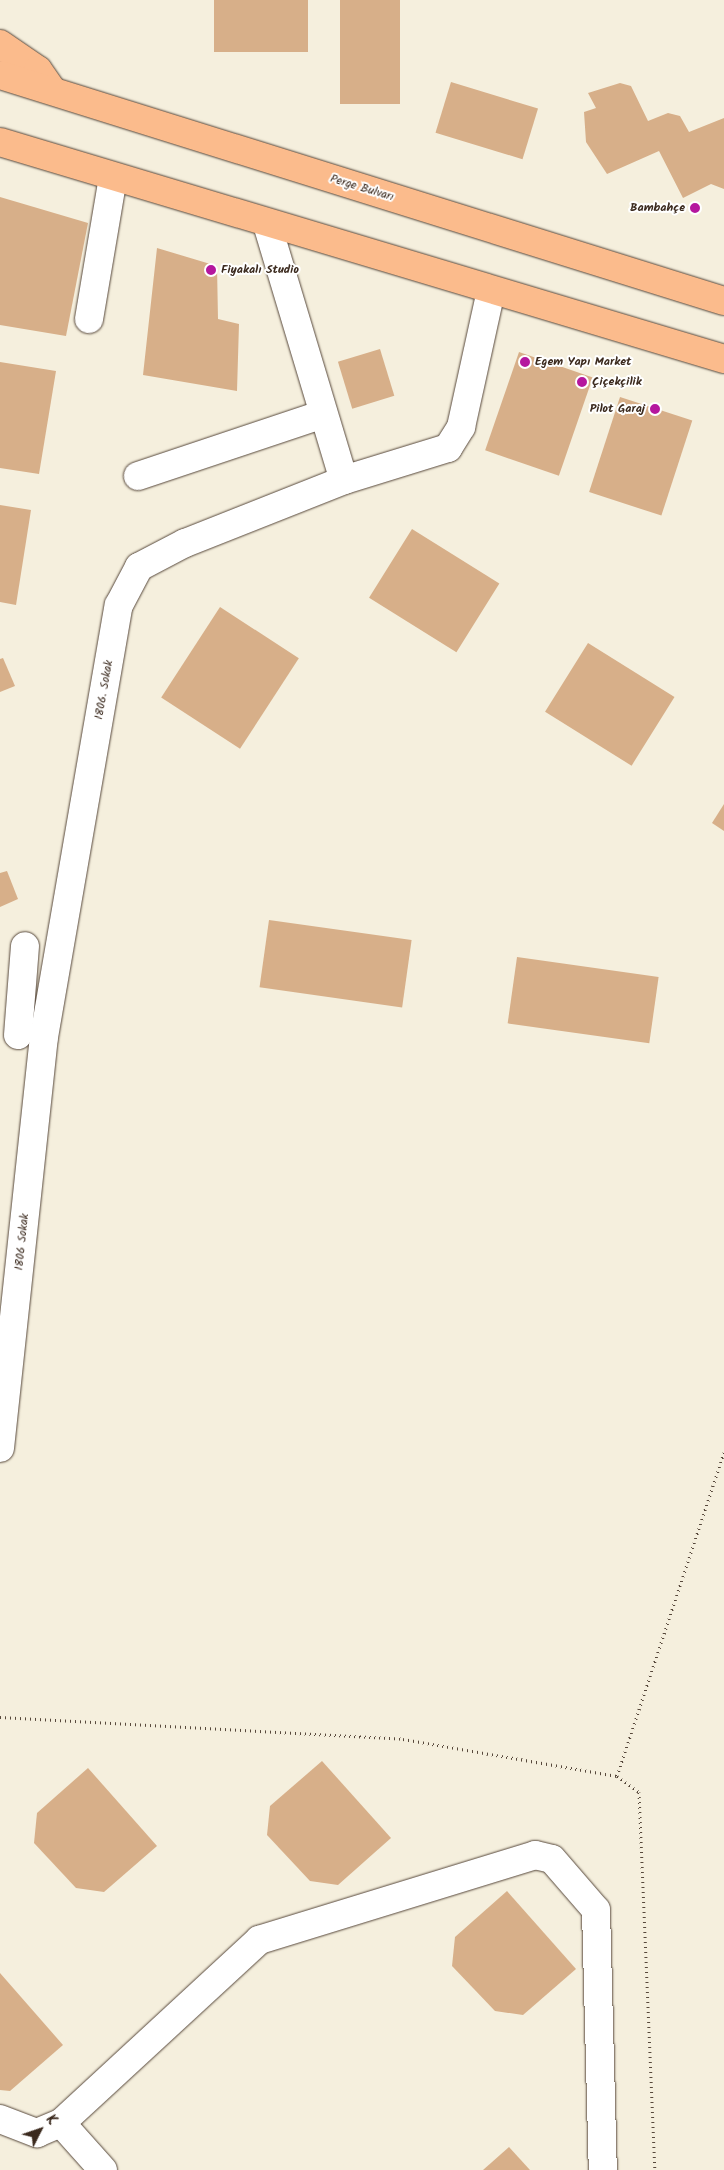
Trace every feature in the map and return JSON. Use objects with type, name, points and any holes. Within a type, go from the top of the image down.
[{"type":"main road","points":[[0,44],[38,70],[55,93]]},
{"type":"main road","name":"Perge Bulvarı","points":[[0,75],[724,301]]},
{"type":"main road","points":[[8,148],[113,177],[724,359]]},
{"type":"street","points":[[89,319],[113,177]]},
{"type":"street","points":[[267,224],[344,480]]},
{"type":"street","name":"1806. Sokak","points":[[21,1035],[119,605],[139,567],[185,542],[344,480],[448,448],[461,427],[491,290]]},
{"type":"street","points":[[138,476],[323,414]]},
{"type":"street","points":[[21,1035],[24,946]]},
{"type":"street","name":"1806 Sokak","points":[[0,1448],[21,1035]]},
{"type":"street","points":[[0,2120],[37,2133],[61,2123],[259,1940],[535,1855],[552,1858],[596,1910],[603,2170]]},
{"type":"street","points":[[61,2123],[103,2170]]},
{"type":"path","points":[[617,1776],[724,1452]]},
{"type":"path","points":[[0,1717],[403,1739],[617,1776],[639,1792],[655,2170]]},
{"type":"building","points":[[214,0],[308,0],[308,52],[214,52]]},
{"type":"building","points":[[340,0],[400,0],[400,104],[340,104]]},
{"type":"building","points":[[451,82],[538,109],[523,159],[436,133]]},
{"type":"building","points":[[620,83],[631,86],[648,121],[668,113],[680,116],[689,132],[724,118],[724,189],[711,184],[683,198],[659,151],[607,174],[586,142],[584,112],[596,108],[588,93]]},
{"type":"building","points":[[0,197],[88,223],[66,336],[0,325]]},
{"type":"building","points":[[157,248],[217,266],[218,319],[239,324],[237,391],[143,375]]},
{"type":"building","points":[[380,349],[394,396],[352,409],[338,362]]},
{"type":"building","points":[[519,352],[593,377],[559,476],[485,450]]},
{"type":"building","points":[[0,362],[56,371],[39,474],[0,468]]},
{"type":"building","points":[[620,397],[692,420],[661,516],[589,492]]},
{"type":"building","points":[[0,505],[31,510],[16,605],[0,602]]},
{"type":"building","points":[[412,529],[499,584],[456,652],[369,598]]},
{"type":"building","points":[[220,607],[299,658],[240,749],[161,698]]},
{"type":"building","points":[[588,643],[675,697],[632,766],[545,712]]},
{"type":"building","points":[[3,658],[15,686],[0,692],[0,659]]},
{"type":"building","points":[[724,804],[724,831],[712,823]]},
{"type":"building","points":[[7,871],[18,899],[0,907],[0,873]]},
{"type":"building","points":[[269,920],[412,940],[402,1007],[260,987]]},
{"type":"building","points":[[517,957],[659,977],[649,1043],[508,1023]]},
{"type":"building","points":[[322,1761],[391,1838],[338,1885],[310,1881],[267,1835],[270,1806]]},
{"type":"building","points":[[88,1768],[157,1846],[104,1892],[76,1888],[34,1843],[37,1813]]},
{"type":"building","points":[[507,1891],[576,1969],[523,2015],[495,2011],[452,1966],[455,1937]]},
{"type":"building","points":[[0,1973],[63,2045],[10,2091],[0,2090]]},
{"type":"building","points":[[509,2147],[530,2170],[483,2170]]},
{"type":"place","name":"Bambahçe","points":[[695,208]]},
{"type":"place","name":"Fiyakalı Studio","points":[[211,270]]},
{"type":"place","name":"Egem Yapı Market","points":[[525,362]]},
{"type":"place","name":"Çiçekçilik","points":[[582,382]]},
{"type":"place","name":"Pilot Garaj","points":[[655,409]]}]
